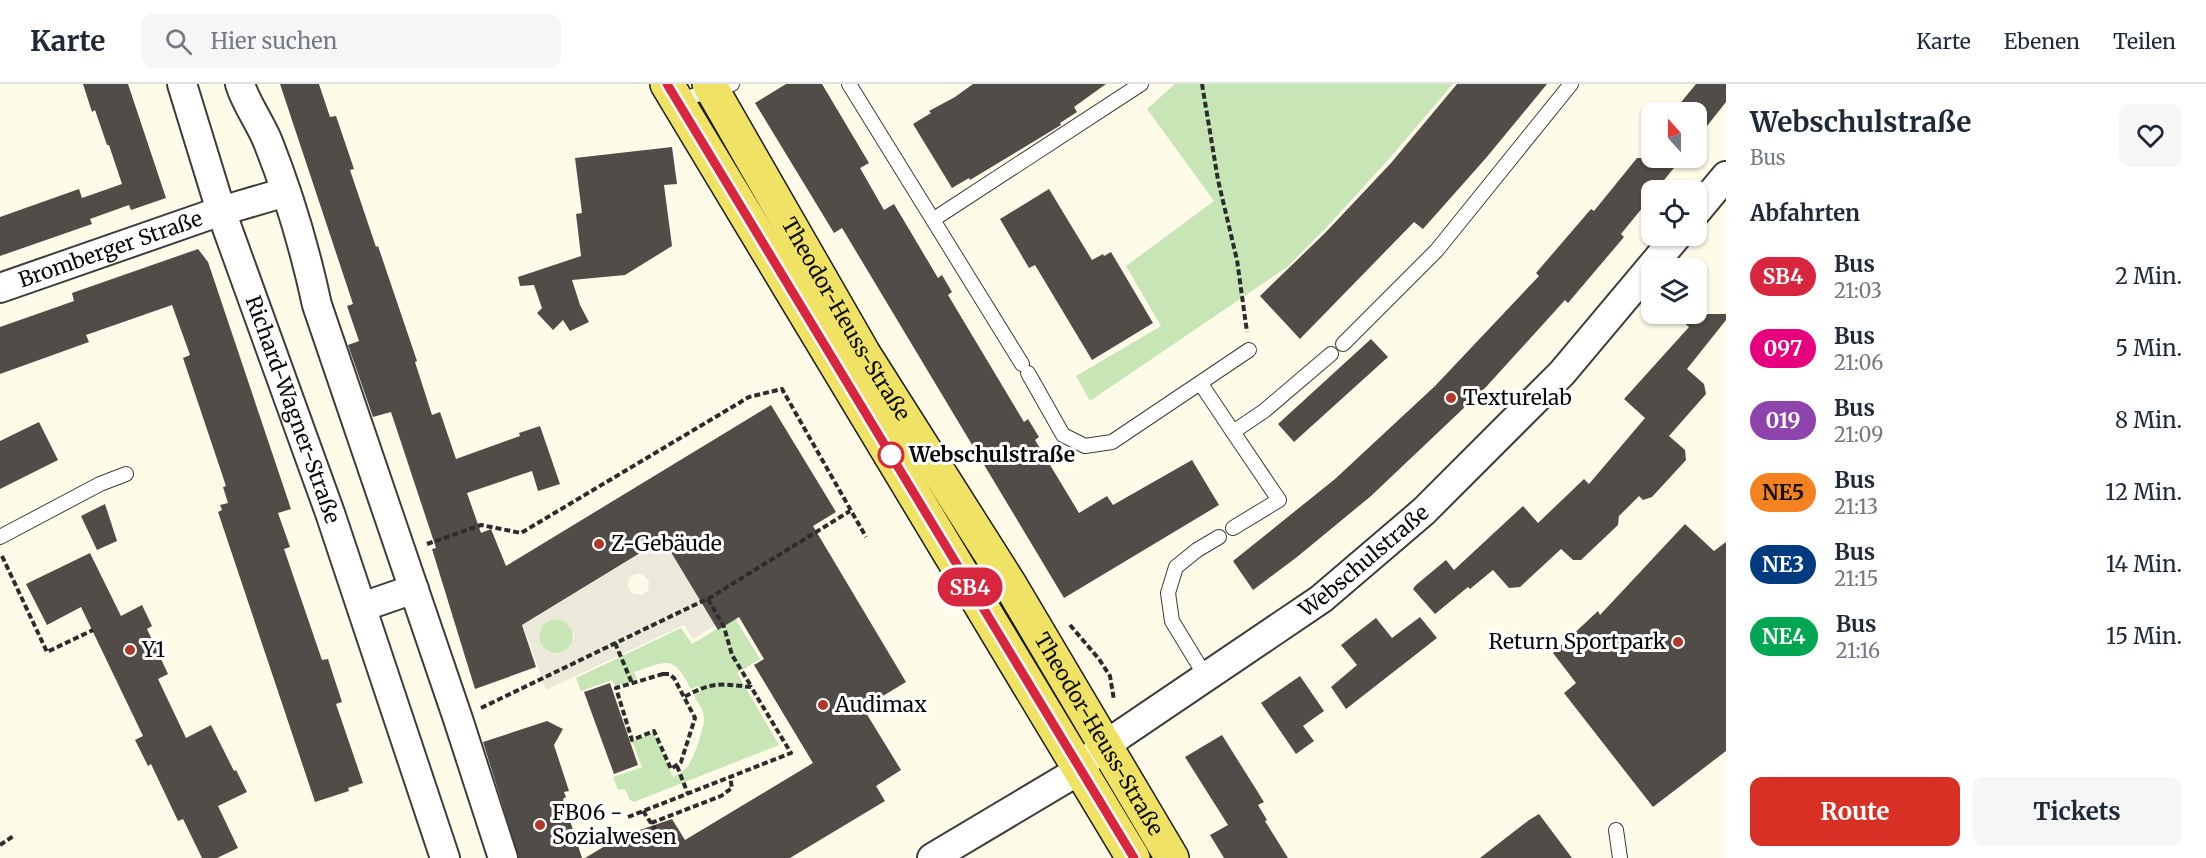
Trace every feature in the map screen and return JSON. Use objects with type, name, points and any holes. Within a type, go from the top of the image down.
[{"type":"main road","name":"Theodor-Heuss-Straße","points":[[699,88],[1009,583],[1172,858]]},
{"type":"main road","name":"Theodor-Heuss-Straße","points":[[699,88],[1073,772],[1134,858]]},
{"type":"street","name":"Richard-Wagner-Straße","points":[[182,84],[221,211],[330,513],[445,858]]},
{"type":"street","points":[[240,84],[267,139],[286,192],[307,259],[317,305],[503,858]]},
{"type":"street","points":[[1707,199],[1726,176]]},
{"type":"street","points":[[221,211],[286,192]]},
{"type":"street","name":"Bromberger Straße","points":[[0,288],[221,211]]},
{"type":"street","name":"Webschulstraße","points":[[932,858],[1073,772],[1105,746],[1321,599],[1424,511],[1562,374],[1669,246]]},
{"type":"street","points":[[362,607],[414,589]]},
{"type":"lane","points":[[849,84],[934,219],[1063,435],[1085,446],[1112,442],[1249,350]]},
{"type":"lane","points":[[934,219],[1141,84]]},
{"type":"lane","points":[[1343,344],[1437,250],[1571,84]]},
{"type":"lane","points":[[1233,432],[1264,411],[1331,354]]},
{"type":"lane","points":[[1201,384],[1279,500],[1233,528]]},
{"type":"lane","points":[[0,537],[100,484],[126,474]]},
{"type":"lane","points":[[1206,677],[1172,621],[1168,593],[1176,567],[1197,550],[1219,537]]},
{"type":"lane","points":[[1616,830],[1620,858]]},
{"type":"path","points":[[1202,84],[1218,180],[1237,260],[1249,350]]},
{"type":"path","points":[[401,554],[481,525],[521,533],[749,397],[782,389],[866,537]]},
{"type":"path","points":[[458,719],[708,599],[850,511]]},
{"type":"path","points":[[0,553],[47,652],[93,630]]},
{"type":"path","points":[[628,817],[791,753],[732,656],[724,627],[708,599]]},
{"type":"path","points":[[615,644],[632,683]]},
{"type":"path","points":[[669,674],[674,678],[694,718],[686,751],[671,770],[654,731],[632,740],[616,688],[632,683],[669,674]]},
{"type":"path","points":[[684,696],[700,688],[716,684],[751,687]]},
{"type":"path","points":[[676,766],[687,794]]},
{"type":"path","points":[[651,823],[721,796],[732,788],[730,777]]},
{"type":"path","points":[[643,811],[655,829]]},
{"type":"path","points":[[0,845],[15,835]]},
{"type":"green space","points":[[1175,84],[1453,84],[1388,160],[1287,267],[1090,401],[1076,376],[1161,326],[1126,266],[1214,201],[1147,109]]},
{"type":"green space","points":[[735,618],[760,659],[737,673],[779,745],[634,802],[630,800],[625,789],[618,790],[613,777],[642,767],[632,741],[654,733],[673,777],[683,771],[693,756],[703,728],[703,714],[694,695],[701,691],[698,686],[691,689],[679,670],[669,663],[634,672],[637,679],[615,686],[612,680],[581,691],[576,678],[681,628],[692,644]]},
{"type":"green space","points":[[556,619],[568,624],[573,636],[568,648],[556,653],[544,648],[539,636],[544,624]]},
{"type":"shaded area","points":[[674,533],[726,619],[693,639],[684,625],[546,690],[523,625]],"holes":[[[635,574],[642,574],[649,581],[648,591],[642,595],[631,593],[628,586],[629,578]],[[553,619],[564,621],[574,633],[569,648],[559,654],[547,651],[540,642],[539,636],[543,625]]]},
{"type":"building","points":[[83,84],[128,84],[166,198],[131,210],[129,205],[90,219],[92,224],[0,256],[0,217],[79,189],[82,198],[122,184],[109,145],[107,145],[95,110],[92,112]]},
{"type":"building","points":[[280,84],[319,84],[330,117],[336,116],[354,169],[350,170],[417,361],[415,362],[432,415],[440,412],[456,459],[520,436],[519,433],[540,426],[560,484],[538,491],[532,471],[467,493],[481,533],[491,529],[506,566],[771,405],[836,512],[813,526],[906,682],[863,708],[901,770],[876,786],[885,801],[790,858],[585,858],[630,831],[631,833],[672,819],[685,840],[813,763],[754,665],[764,659],[739,617],[718,630],[663,539],[522,625],[536,667],[475,689],[432,549],[436,548],[391,412],[373,417],[348,345],[359,341],[347,306],[353,304]]},
{"type":"building","points":[[786,84],[822,84],[869,163],[860,168],[884,210],[894,204],[938,278],[942,275],[952,292],[948,295],[1024,422],[1028,419],[1039,437],[1035,440],[1079,513],[1107,496],[1113,505],[1192,460],[1219,505],[1064,598],[842,228],[834,233],[755,103]]},
{"type":"building","points":[[973,84],[1106,84],[1074,107],[1077,112],[1060,123],[1061,125],[970,180],[969,178],[952,188],[913,124],[931,113],[929,111]]},
{"type":"building","points":[[1457,84],[1547,84],[1423,229],[1414,222],[1300,339],[1260,296],[1326,232],[1391,163]]},
{"type":"building","points":[[1696,84],[1726,84],[1726,102],[1707,126],[1707,102],[1681,102]]},
{"type":"building","points":[[672,147],[677,184],[664,185],[672,246],[625,275],[572,280],[580,305],[589,322],[570,331],[563,320],[553,330],[537,313],[542,308],[534,285],[520,286],[518,277],[581,256],[576,214],[582,213],[575,158]]},
{"type":"building","points":[[1637,158],[1641,158],[1641,168],[1674,168],[1664,180],[1641,180],[1641,209],[1621,234],[1624,237],[1568,303],[1565,300],[1486,387],[1371,496],[1253,590],[1233,561],[1335,479],[1435,386],[1539,276],[1536,273],[1591,209],[1594,211]]},
{"type":"building","points":[[1049,189],[1092,260],[1111,252],[1153,323],[1092,360],[1035,265],[1029,268],[1000,219]]},
{"type":"building","points":[[198,249],[208,262],[291,509],[278,513],[290,547],[284,549],[322,660],[328,659],[342,702],[336,704],[363,783],[348,788],[349,791],[315,802],[218,512],[222,510],[220,505],[228,503],[223,487],[226,486],[183,358],[190,355],[172,305],[86,335],[89,342],[0,374],[0,327],[74,301],[72,293]]},
{"type":"building","points":[[1707,314],[1726,314],[1726,320],[1687,369],[1704,384],[1706,394],[1669,436],[1685,450],[1686,460],[1652,497],[1643,500],[1639,496],[1619,516],[1618,525],[1581,560],[1573,560],[1561,549],[1520,587],[1509,588],[1493,570],[1435,614],[1413,589],[1416,585],[1446,560],[1454,570],[1523,506],[1538,523],[1584,479],[1589,484],[1645,418],[1624,399],[1689,327],[1685,324],[1707,324]]},
{"type":"building","points":[[1371,339],[1388,357],[1294,442],[1278,424]]},
{"type":"building","points":[[39,422],[58,460],[0,489],[0,441]]},
{"type":"building","points":[[105,504],[117,541],[97,550],[81,516]]},
{"type":"building","name":"Return Sportpark","points":[[1685,524],[1714,551],[1726,542],[1726,751],[1653,807],[1564,693],[1576,683],[1553,653],[1598,611],[1600,615]]},
{"type":"building","points":[[90,553],[121,616],[142,605],[152,626],[147,629],[168,674],[158,679],[186,738],[211,725],[247,792],[218,806],[238,848],[217,858],[202,858],[183,819],[178,821],[151,764],[148,766],[135,740],[143,736],[81,607],[47,625],[26,584]]},
{"type":"building","points":[[1420,617],[1437,638],[1346,709],[1331,687],[1357,665],[1341,645],[1376,618],[1392,638]]},
{"type":"building","points":[[1300,676],[1324,711],[1303,726],[1314,741],[1296,754],[1261,703]]},
{"type":"building","name":"FB06 - Sozialwesen","points":[[610,683],[638,765],[614,774],[584,692]]},
{"type":"building","points":[[547,721],[563,729],[554,745],[569,791],[564,792],[566,797],[563,799],[582,858],[519,858],[483,742]]},
{"type":"building","points":[[1222,735],[1264,802],[1258,805],[1288,858],[1224,858],[1210,835],[1228,825],[1185,757]]},
{"type":"building","points":[[1539,814],[1572,858],[1480,858],[1529,820]]},
{"type":"bus line","name":"SB4","points":[[667,84],[1134,858]]},
{"type":"place","name":"Texturelab","points":[[1451,398]]},
{"type":"place","name":"Webschulstraße","points":[[891,455]]},
{"type":"place","name":"Z-Gebäude","points":[[599,544]]},
{"type":"place","name":"Return Sportpark","points":[[1678,642]]},
{"type":"place","name":"Y1","points":[[130,650]]},
{"type":"place","name":"Audimax","points":[[823,705]]},
{"type":"place","name":"FB06 - Sozialwesen","points":[[540,825]]}]
